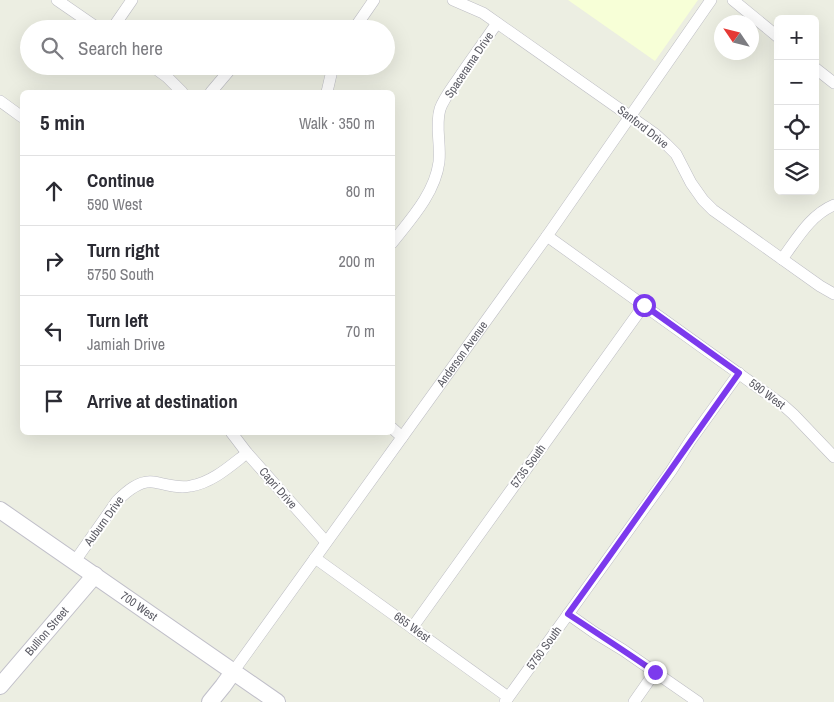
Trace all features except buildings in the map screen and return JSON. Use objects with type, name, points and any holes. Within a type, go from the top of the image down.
[{"type":"main road","name":"700 West","points":[[0,510],[277,702]]},
{"type":"main road","name":"Bullion Street","points":[[0,686],[95,575]]},
{"type":"main road","name":"Anderson Avenue","points":[[210,702],[233,672]]},
{"type":"street","points":[[57,0],[86,20]]},
{"type":"street","points":[[118,20],[132,0]]},
{"type":"street","points":[[360,20],[374,0]]},
{"type":"street","name":"Sanford Drive","points":[[453,0],[483,13],[631,116],[676,154],[691,183],[713,210],[834,294]]},
{"type":"street","name":"Anderson Avenue","points":[[233,672],[547,236],[710,0]]},
{"type":"street","points":[[733,0],[774,34]]},
{"type":"street","name":"Spacerama Drive","points":[[395,240],[429,192],[436,178],[439,159],[437,126],[441,108],[449,93],[497,23]]},
{"type":"street","points":[[164,75],[180,90]]},
{"type":"street","points":[[213,90],[225,75]]},
{"type":"street","points":[[327,90],[331,75]]},
{"type":"street","points":[[819,75],[834,84]]},
{"type":"street","points":[[0,102],[20,116]]},
{"type":"street","points":[[782,259],[812,219],[834,205]]},
{"type":"street","name":"590 West","points":[[547,236],[739,373],[793,414],[834,457]]},
{"type":"street","name":"5735 South","points":[[412,628],[644,305]]},
{"type":"street","name":"5750 South","points":[[507,700],[739,373]]},
{"type":"street","points":[[395,431],[402,437]]},
{"type":"street","name":"Capri Drive","points":[[233,435],[326,542]]},
{"type":"street","name":"Auburn Drive","points":[[75,561],[125,492],[151,482],[175,487],[189,487],[201,484],[215,477],[247,453]]},
{"type":"street","name":"665 West","points":[[315,558],[507,700]]},
{"type":"street","points":[[568,614],[698,702]]},
{"type":"street","points":[[634,702],[655,672]]},
{"type":"shaded area","points":[[568,0],[698,0],[655,61]]},
{"type":"route","points":[[644,305],[739,373],[568,614],[655,672]]}]
